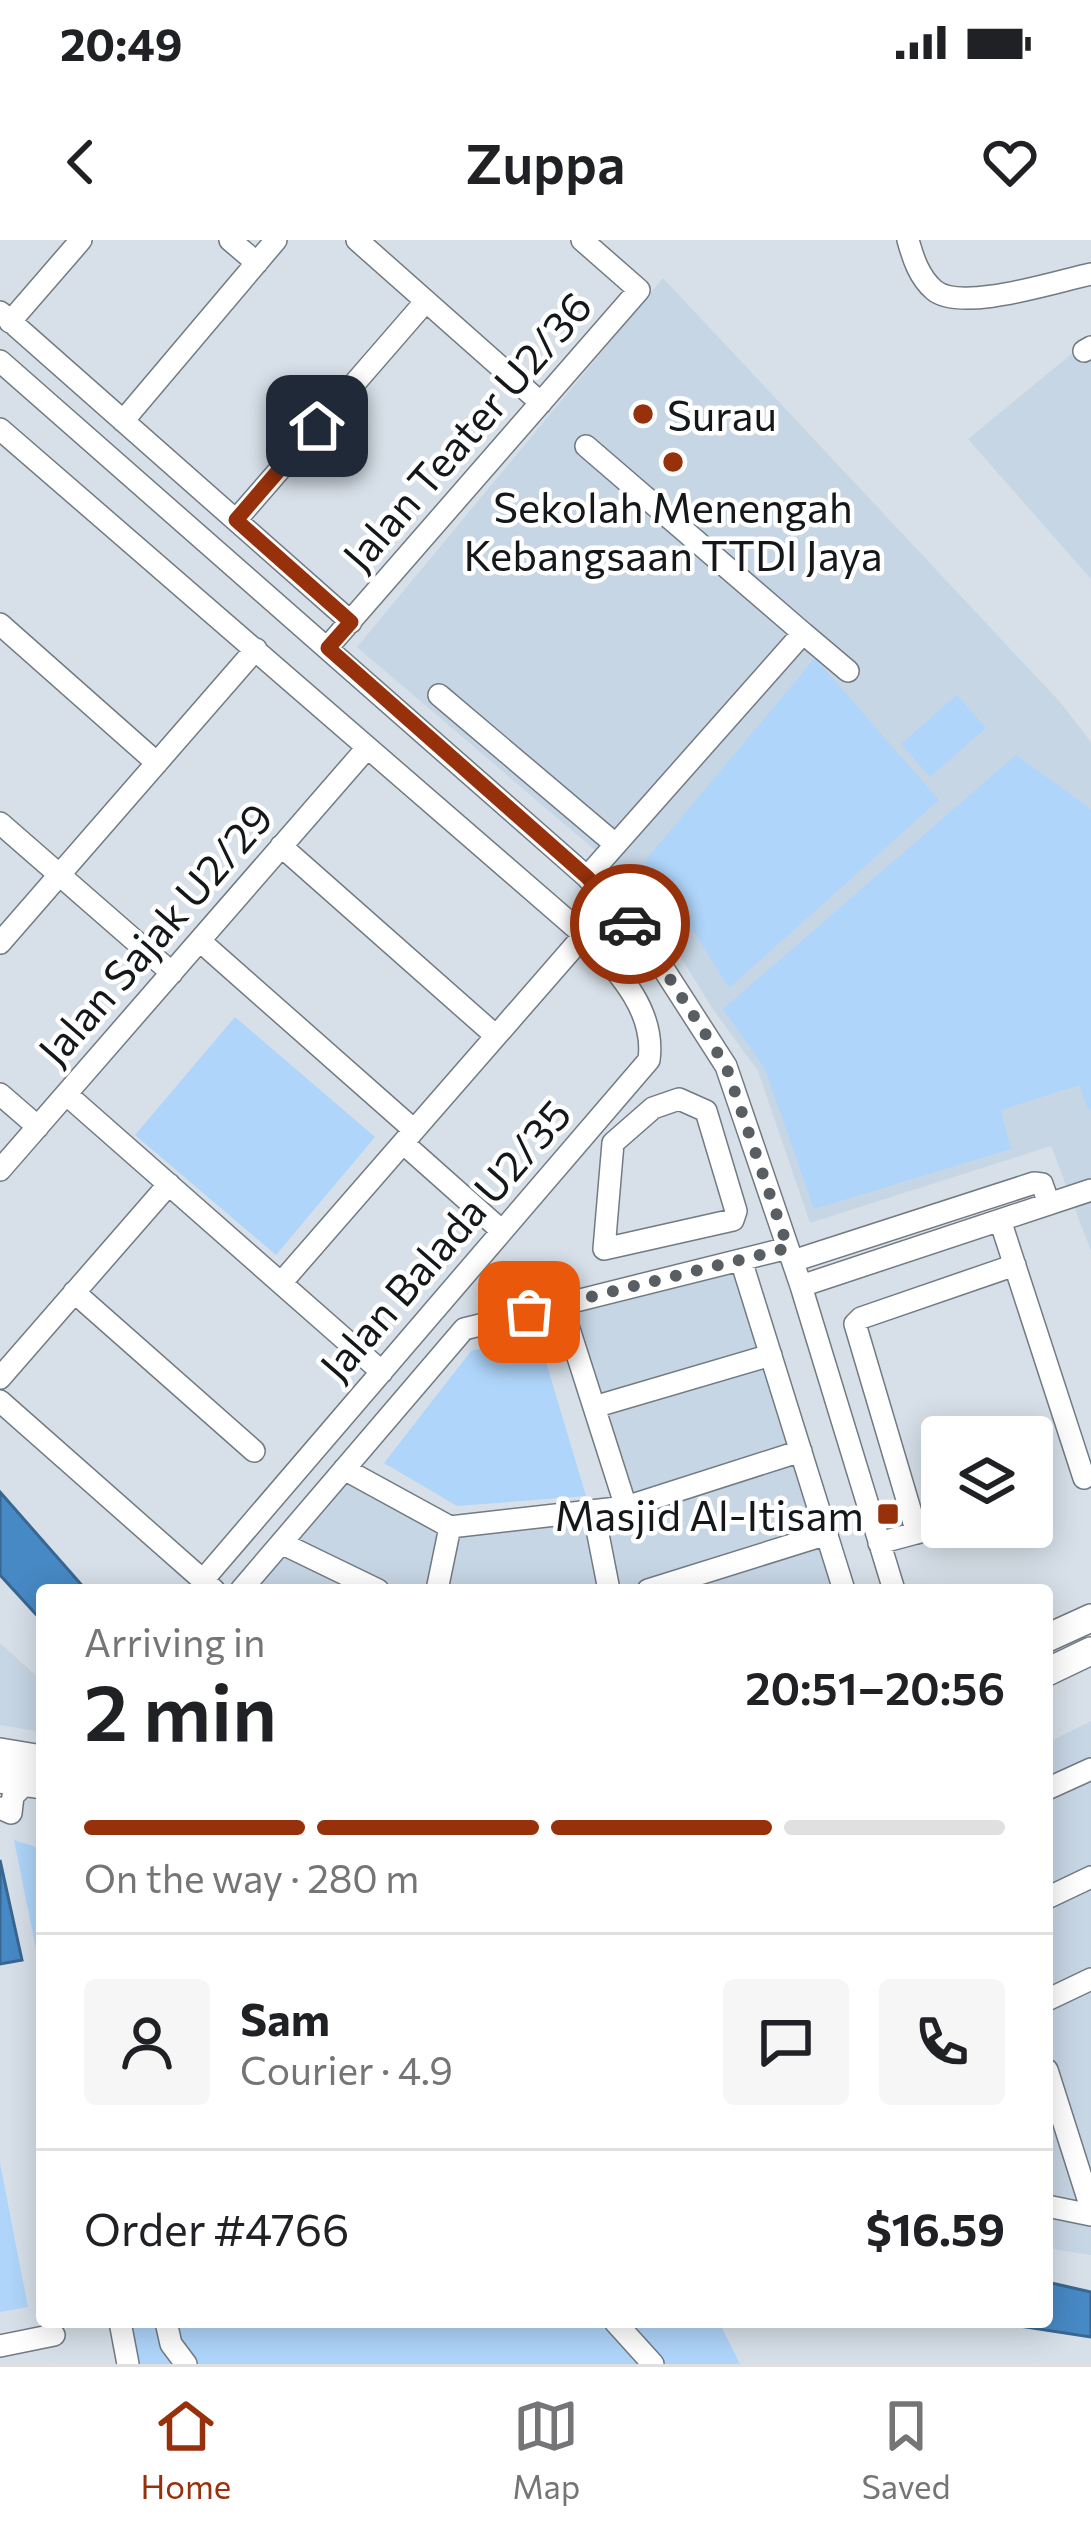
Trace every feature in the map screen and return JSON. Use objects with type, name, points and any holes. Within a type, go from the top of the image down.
[{"type":"main road","points":[[1053,1635],[1087,1618]]},
{"type":"main road","points":[[1053,1669],[1091,1651]]},
{"type":"main road","points":[[0,1752],[28,1776]]},
{"type":"street","points":[[81,240],[5,317],[351,622]]},
{"type":"street","points":[[230,240],[257,263]]},
{"type":"street","points":[[123,421],[276,240]]},
{"type":"street","points":[[357,240],[542,403]]},
{"type":"street","name":"Jalan Teater U2/36","points":[[328,648],[639,290],[582,240]]},
{"type":"street","points":[[908,240],[914,263],[936,292],[966,300],[1091,274]]},
{"type":"street","points":[[236,520],[426,301]]},
{"type":"street","points":[[0,361],[587,877],[652,951],[726,1066],[801,1286],[892,1584]]},
{"type":"street","name":"Jalan Balada U2/35","points":[[0,429],[584,935],[617,971],[649,1024],[649,1060],[382,1372],[210,1584]]},
{"type":"street","points":[[586,446],[848,671]]},
{"type":"street","points":[[0,625],[157,763]]},
{"type":"street","points":[[587,877],[803,633]]},
{"type":"street","points":[[0,943],[256,649]]},
{"type":"street","points":[[439,694],[615,844]]},
{"type":"street","name":"Jalan Sajak U2/29","points":[[0,1170],[367,748]]},
{"type":"street","points":[[0,823],[172,973]]},
{"type":"street","points":[[281,847],[496,1036]]},
{"type":"street","points":[[281,1283],[612,903]]},
{"type":"street","points":[[200,940],[502,1231]]},
{"type":"street","points":[[0,1094],[38,1127]]},
{"type":"street","points":[[66,1094],[382,1372]]},
{"type":"street","points":[[604,1249],[733,1220],[736,1210],[706,1111],[679,1099],[652,1108],[613,1143],[604,1249],[612,1292]]},
{"type":"street","points":[[246,1584],[464,1329],[742,1260],[790,1255],[1034,1183],[1042,1184],[1049,1204]]},
{"type":"street","points":[[0,1378],[169,1184]]},
{"type":"street","points":[[801,1286],[1091,1190]]},
{"type":"street","points":[[1000,1220],[1084,1478]]},
{"type":"street","points":[[742,1260],[842,1584]]},
{"type":"street","points":[[917,1533],[855,1324],[1015,1265]]},
{"type":"street","points":[[74,1292],[254,1451]]},
{"type":"street","points":[[561,1304],[626,1508]]},
{"type":"street","points":[[594,1407],[771,1355]]},
{"type":"street","points":[[832,1386],[871,1375]]},
{"type":"street","points":[[0,1401],[208,1584]]},
{"type":"street","points":[[344,1469],[451,1527],[626,1508],[801,1451]]},
{"type":"street","points":[[594,1514],[608,1584]]},
{"type":"street","points":[[438,1584],[451,1527]]},
{"type":"street","points":[[879,1543],[921,1532]]},
{"type":"street","points":[[667,1584],[827,1534]]},
{"type":"street","points":[[281,1543],[366,1584]]},
{"type":"street","points":[[1053,1786],[1091,1769]]},
{"type":"street","points":[[0,1808],[11,1813],[14,1796],[28,1776]]},
{"type":"street","points":[[1053,1895],[1091,1877]]},
{"type":"street","points":[[1053,1997],[1091,1979]]},
{"type":"street","points":[[1053,2089],[1091,2212],[1053,2207]]},
{"type":"street","points":[[121,2328],[128,2364]]},
{"type":"street","points":[[167,2328],[170,2344],[186,2364]]},
{"type":"street","points":[[620,2328],[653,2364]]},
{"type":"street","points":[[0,2346],[54,2335]]},
{"type":"shaded area","name":"Sekolah Menengah Kebangsaan TTDI Jaya","points":[[663,278],[1060,702],[1091,742],[1091,1251],[1051,1146],[810,1223],[758,1071],[712,1008],[637,886],[357,647]]},
{"type":"shaded area","points":[[1091,338],[1091,579],[968,439]]},
{"type":"shaded area","points":[[815,658],[939,800],[729,988],[644,862]]},
{"type":"shaded area","points":[[957,695],[986,728],[930,777],[901,744]]},
{"type":"shaded area","points":[[1016,755],[1091,809],[1091,1109],[1079,1085],[1001,1110],[1011,1149],[814,1209],[765,1069],[723,1009]]},
{"type":"shaded area","points":[[235,1017],[375,1137],[276,1255],[135,1135]]},
{"type":"shaded area","points":[[737,1268],[835,1584],[255,1584],[345,1477],[454,1535],[632,1512],[567,1309]]},
{"type":"shaded area","points":[[538,1335],[586,1496],[457,1506],[384,1463],[471,1351]]},
{"type":"shaded area","points":[[0,1492],[81,1584],[36,1584],[36,1614],[0,1575]]},
{"type":"shaded area","points":[[0,1643],[36,1676],[36,1731],[0,1725]]},
{"type":"shaded area","points":[[1091,1721],[1091,2255],[1053,2249],[1053,1740]]},
{"type":"shaded area","points":[[14,1840],[36,1847],[36,1949]]},
{"type":"shaded area","points":[[0,1860],[22,1960],[0,1964]]},
{"type":"shaded area","points":[[0,2163],[28,2307],[0,2312]]},
{"type":"shaded area","points":[[1053,2283],[1091,2292],[1091,2337],[1032,2328],[1053,2328]]},
{"type":"shaded area","points":[[113,2328],[722,2328],[740,2364],[121,2364]]},
{"type":"way so far","points":[[529,1312],[788,1248],[726,1066],[630,924]]},
{"type":"place","name":"Surau","points":[[643,414]]},
{"type":"place","name":"Sekolah Menengah Kebangsaan TTDI Jaya","points":[[673,462]]},
{"type":"place","name":"Masjid Al-Itisam","points":[[888,1514]]},
{"type":"route","points":[[317,426],[236,520],[351,622],[328,648],[587,877],[630,924]]}]
